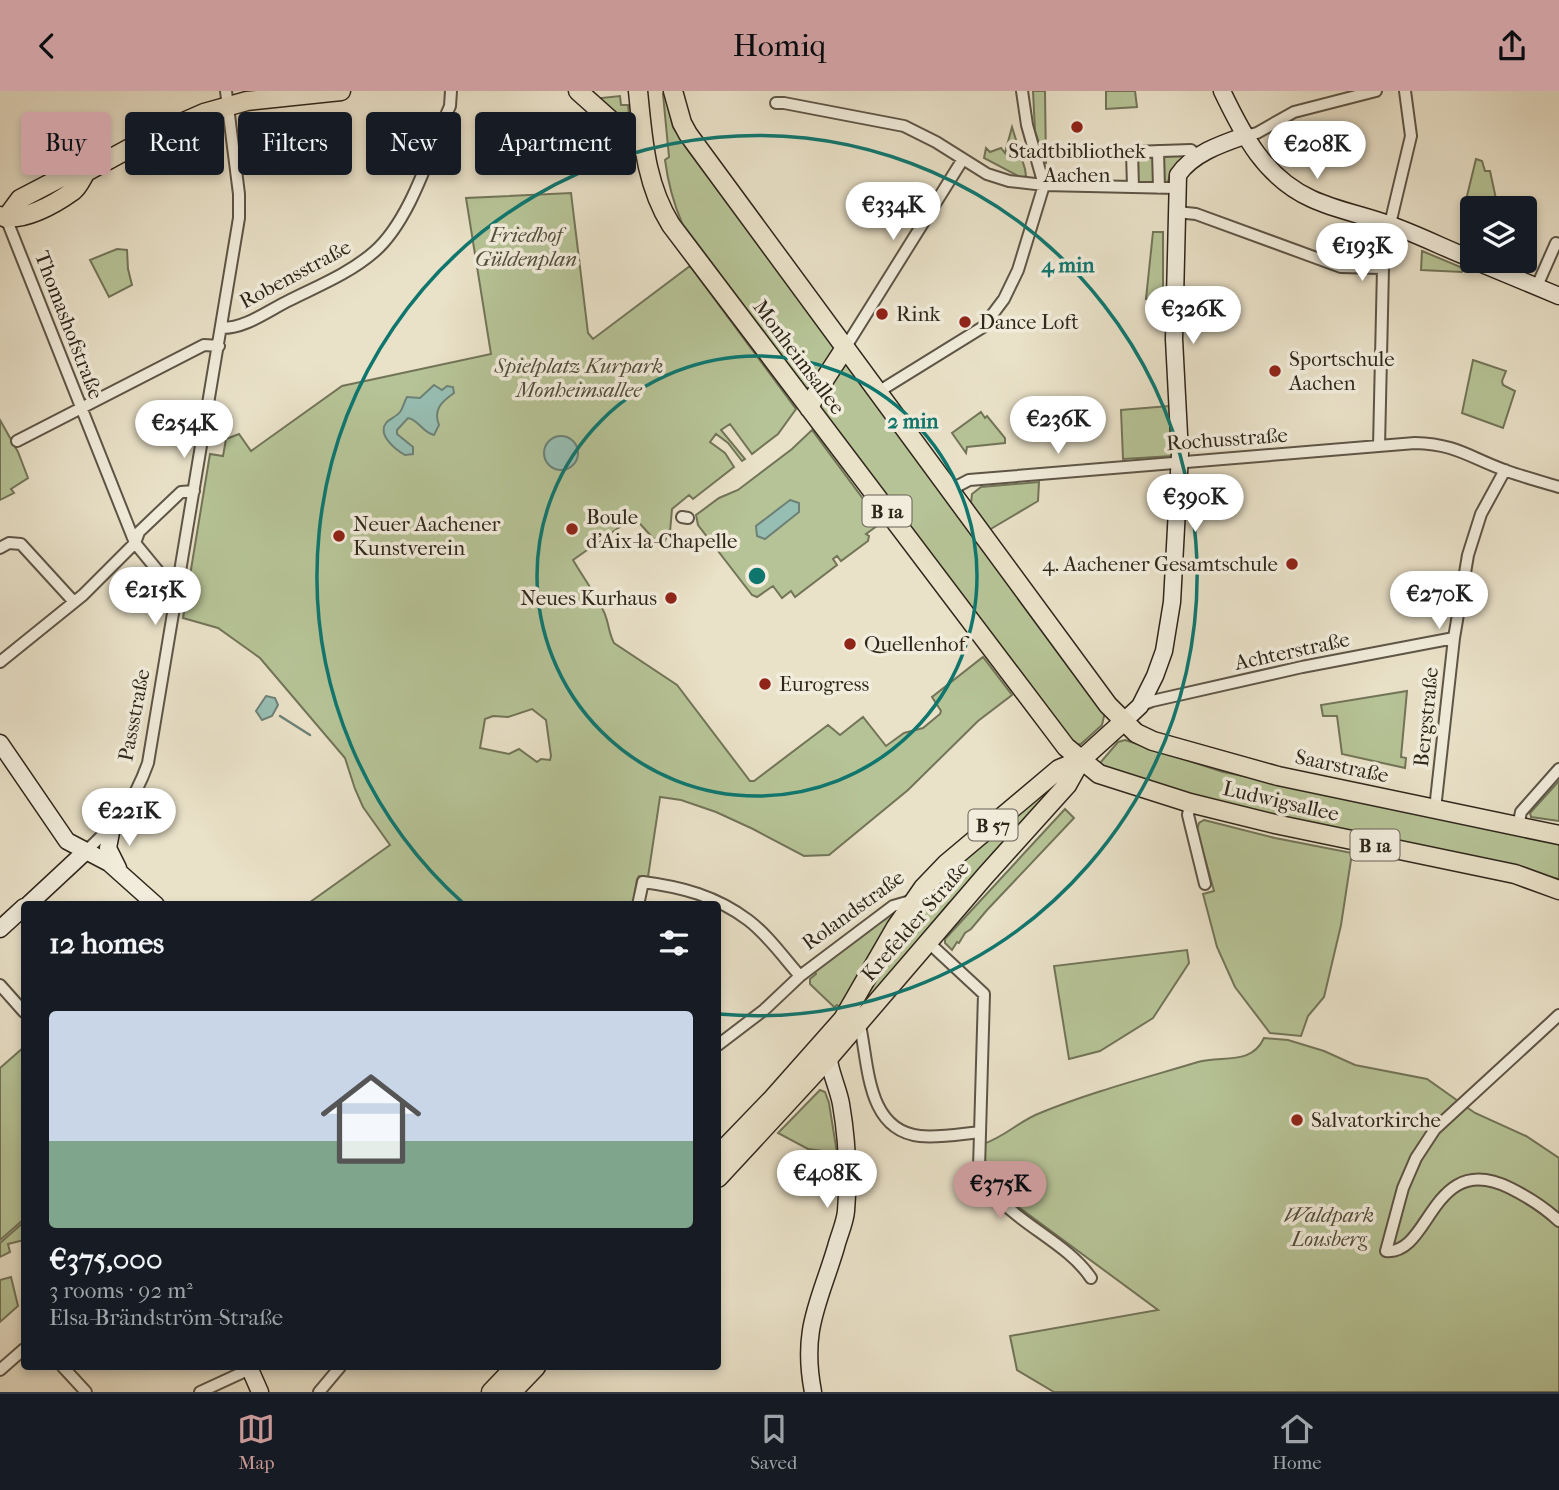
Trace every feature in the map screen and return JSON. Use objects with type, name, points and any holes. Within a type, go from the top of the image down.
[{"type":"main road","points":[[1,215],[20,199],[66,175],[86,172],[228,98],[341,91]]},
{"type":"main road","points":[[578,91],[643,150]]},
{"type":"main road","name":"Monheimsallee","points":[[638,91],[643,150],[652,188],[671,225],[1025,695],[1066,747],[1081,760]]},
{"type":"main road","name":"Monheimsallee","points":[[673,91],[688,134],[1123,722]]},
{"type":"main road","points":[[809,408],[845,348]]},
{"type":"main road","name":"Krefelder Straße","points":[[721,1175],[827,1060],[1067,785],[1081,760],[1123,722]]},
{"type":"main road","name":"Saarstraße","points":[[1123,722],[1146,739],[1278,776],[1559,835]]},
{"type":"main road","name":"Ludwigsallee","points":[[1081,760],[1099,774],[1190,803],[1275,824],[1515,874],[1559,890]]},
{"type":"main road","name":"Rolandstraße","points":[[914,900],[946,864],[1048,778],[1059,769],[1081,760]]},
{"type":"main road","name":"Krefelder Straße","points":[[721,1152],[832,1032],[855,1000],[914,900]]},
{"type":"main road","points":[[491,1392],[512,1370]]},
{"type":"main road","points":[[512,1392],[533,1370]]},
{"type":"street","name":"Robensstraße","points":[[221,328],[241,325],[309,290],[359,263],[384,242],[406,209],[450,106],[451,91]]},
{"type":"street","points":[[777,91],[780,103],[904,126],[936,142],[987,174],[1009,181],[1044,185],[1177,188]]},
{"type":"street","points":[[878,393],[983,327],[1004,299],[1018,270],[1044,185],[1027,125],[1022,91]]},
{"type":"street","points":[[1222,91],[1244,136],[1265,164],[1294,190],[1314,200],[1390,224],[1460,254]]},
{"type":"street","points":[[1123,722],[1140,706],[1155,676],[1164,651],[1170,619],[1179,463],[1174,339],[1177,188],[1180,171],[1219,144],[1257,133],[1294,112],[1338,95],[1376,91]]},
{"type":"street","points":[[1379,446],[1383,268],[1390,224],[1411,136],[1405,91]]},
{"type":"street","name":"Passstraße","points":[[86,851],[124,813],[138,790],[148,764],[240,207],[228,98]]},
{"type":"street","points":[[1158,151],[1159,188]]},
{"type":"street","points":[[1133,187],[1132,152],[1191,151],[1199,157]]},
{"type":"street","points":[[845,348],[963,159]]},
{"type":"street","points":[[1177,212],[1196,214],[1341,267],[1383,268]]},
{"type":"street","name":"Thomashofstraße","points":[[1,215],[135,543],[167,582],[179,586]]},
{"type":"street","points":[[1537,286],[1556,243]]},
{"type":"street","points":[[1506,273],[1559,296]]},
{"type":"street","points":[[17,441],[204,345],[219,346]]},
{"type":"street","name":"Rochusstraße","points":[[950,490],[969,480],[1129,465],[1439,444],[1505,470],[1559,487]]},
{"type":"street","name":"Bergstraße","points":[[1435,809],[1454,638],[1473,535],[1505,470]]},
{"type":"street","points":[[0,662],[74,602],[135,543],[139,532],[181,492],[194,491]]},
{"type":"street","points":[[0,548],[9,543],[21,544],[74,602]]},
{"type":"street","name":"Achterstraße","points":[[1140,706],[1302,667],[1454,638]]},
{"type":"street","points":[[0,743],[67,841],[109,863],[152,901]]},
{"type":"street","points":[[1518,826],[1521,812],[1559,769]]},
{"type":"street","points":[[1190,803],[1188,815],[1205,884]]},
{"type":"street","points":[[112,827],[108,848],[121,873]]},
{"type":"street","points":[[31,901],[86,851]]},
{"type":"street","points":[[639,901],[643,882],[679,886],[717,901]]},
{"type":"street","name":"Rolandstraße","points":[[721,1043],[764,1010],[800,976],[893,906],[914,900]]},
{"type":"street","points":[[721,904],[750,921],[800,976]]},
{"type":"street","points":[[0,929],[21,910]]},
{"type":"street","points":[[928,942],[984,994],[979,1132],[979,1168],[984,1183],[995,1196],[1076,1259],[1091,1278]]},
{"type":"street","points":[[0,985],[21,1009]]},
{"type":"street","points":[[1559,1015],[1435,1129],[1416,1158],[1403,1188],[1386,1251],[1394,1252],[1404,1246],[1443,1197],[1460,1183],[1475,1178],[1495,1181],[1523,1195],[1559,1221]]},
{"type":"street","points":[[859,1021],[875,1099],[887,1121],[905,1133],[917,1136],[979,1132]]},
{"type":"street","name":"Krefelder Straße","points":[[827,1060],[832,1032]]},
{"type":"street","points":[[813,1392],[808,1355],[814,1309],[846,1214],[845,1133],[836,1080],[827,1060]]},
{"type":"street","points":[[0,1370],[21,1352]]},
{"type":"street","points":[[66,1370],[86,1392]]},
{"type":"street","points":[[200,1392],[246,1370]]},
{"type":"street","points":[[251,1370],[260,1392]]},
{"type":"street","points":[[318,1392],[338,1370]]},
{"type":"green space","points":[[1033,91],[1045,91],[1046,164],[1035,131]]},
{"type":"green space","points":[[1106,91],[1135,91],[1137,107],[1106,109]]},
{"type":"green space","points":[[663,94],[673,127],[687,149],[1105,712],[1102,725],[1081,744],[1073,745],[682,223],[673,200],[666,168],[665,160],[669,157]]},
{"type":"green space","points":[[620,96],[621,105],[628,105],[629,112],[606,112],[592,99]]},
{"type":"green space","points":[[1012,127],[1025,169],[1026,176],[1022,178],[984,158],[986,148],[990,152],[1001,148],[1005,153]]},
{"type":"green space","points":[[1182,154],[1183,158],[1171,171],[1168,182],[1136,183],[1136,156]]},
{"type":"green space","points":[[1476,159],[1482,161],[1485,171],[1490,171],[1495,196],[1467,196]]},
{"type":"green space","points":[[571,193],[588,333],[593,339],[690,266],[796,409],[778,434],[752,454],[730,424],[721,430],[745,459],[742,461],[728,443],[716,434],[710,442],[725,453],[734,467],[693,499],[689,495],[672,509],[670,532],[661,547],[634,517],[573,560],[603,610],[614,643],[677,685],[750,781],[754,781],[828,725],[840,735],[863,717],[886,746],[904,733],[923,728],[941,711],[932,697],[983,657],[1012,695],[978,721],[908,790],[829,855],[804,856],[716,812],[681,800],[660,797],[648,877],[639,876],[637,879],[634,901],[312,901],[390,845],[363,807],[345,758],[260,658],[218,628],[183,618],[210,454],[223,456],[226,439],[239,434],[251,451],[342,386],[491,354],[466,198]],"holes":[[[532,709],[546,720],[550,760],[541,759],[537,762],[519,749],[509,754],[480,748],[485,719],[493,716],[508,717]]]},
{"type":"green space","points":[[1153,232],[1163,232],[1163,300],[1146,299]]},
{"type":"green space","points":[[117,249],[127,250],[132,285],[109,297],[90,260]]},
{"type":"green space","points":[[1422,251],[1460,267],[1460,272],[1421,270]]},
{"type":"green space","points":[[1473,360],[1506,371],[1503,385],[1515,391],[1503,428],[1462,413]]},
{"type":"green space","points":[[1169,406],[1172,456],[1123,459],[1121,410]]},
{"type":"green space","points":[[981,412],[1005,438],[1005,443],[967,447],[966,453],[952,433]]},
{"type":"green space","points":[[0,420],[18,452],[28,478],[11,489],[14,493],[0,500]]},
{"type":"green space","points":[[812,430],[881,523],[866,534],[869,536],[868,541],[841,561],[837,556],[833,559],[837,565],[795,597],[791,591],[782,598],[773,586],[757,597],[752,595],[698,525],[696,515],[719,498],[738,490],[792,449]]},
{"type":"green space","points":[[1039,482],[1038,501],[989,530],[971,503],[972,494],[981,487]]},
{"type":"green space","points":[[1407,691],[1401,757],[1406,758],[1405,768],[1342,754],[1337,716],[1323,716],[1321,705]]},
{"type":"green space","points":[[1125,740],[1223,772],[1559,838],[1559,879],[1384,842],[1115,776],[1099,765],[1118,742]]},
{"type":"green space","points":[[1065,774],[949,903],[846,1027],[896,941],[939,880]]},
{"type":"green space","points":[[1559,781],[1559,821],[1531,817],[1530,813]]},
{"type":"green space","points":[[1065,809],[1074,818],[952,950],[945,943],[945,939]]},
{"type":"green space","points":[[1204,820],[1275,838],[1352,853],[1341,925],[1324,997],[1308,1016],[1301,1036],[1270,1033],[1235,987],[1217,947],[1203,894],[1214,891],[1197,830],[1199,823]]},
{"type":"green space","points":[[896,910],[841,1009],[837,1005],[834,1007],[810,984],[815,971]]},
{"type":"green space","points":[[1187,950],[1189,963],[1153,1018],[1100,1051],[1069,1059],[1054,966]]},
{"type":"green space","name":"Waldpark Lousberg","points":[[1264,1038],[1288,1040],[1324,1051],[1355,1065],[1427,1079],[1475,1113],[1526,1136],[1559,1158],[1559,1392],[1054,1392],[1017,1370],[1010,1336],[1158,1310],[1013,1203],[986,1172],[983,1144],[1032,1116],[1079,1098],[1198,1062],[1235,1058],[1252,1053]]},
{"type":"green space","points":[[21,1050],[21,1222],[0,1240],[0,1068]]},
{"type":"green space","points":[[820,1090],[825,1092],[829,1103],[837,1153],[808,1149],[778,1133]]},
{"type":"green space","points":[[21,1225],[21,1241],[8,1244],[10,1252],[0,1257],[0,1243]]},
{"type":"green space","points":[[11,1277],[18,1306],[0,1322],[0,1280]]},
{"type":"water","points":[[434,385],[442,390],[447,386],[453,387],[454,393],[439,407],[439,425],[434,435],[408,418],[397,430],[397,434],[413,447],[413,454],[405,455],[389,442],[384,428],[387,422],[400,412],[407,397],[420,398]]},
{"type":"water","points":[[561,436],[573,441],[578,453],[573,465],[561,470],[549,465],[544,453],[549,441]]},
{"type":"water","points":[[790,500],[799,503],[799,512],[765,539],[757,536],[756,526]]},
{"type":"water","points":[[266,696],[275,698],[278,705],[272,716],[262,720],[256,711]]},
{"type":"waterway","points":[[280,716],[310,735]]},
{"type":"place","name":"Stadtbibliothek Aachen","points":[[1077,127]]},
{"type":"place","name":"Rink","points":[[882,314]]},
{"type":"place","name":"Dance Loft","points":[[965,322]]},
{"type":"place","name":"Sportschule Aachen","points":[[1275,371]]},
{"type":"place","name":"Boule d’Aix-la-Chapelle","points":[[572,529]]},
{"type":"place","name":"Neuer Aachener Kunstverein","points":[[339,536]]},
{"type":"place","name":"4. Aachener Gesamtschule","points":[[1292,564]]},
{"type":"place","name":"Neues Kurhaus","points":[[671,598]]},
{"type":"place","name":"Quellenhof","points":[[850,644]]},
{"type":"place","name":"Eurogress","points":[[765,684]]},
{"type":"place","name":"Salvatorkirche","points":[[1297,1120]]},
{"type":"park label","name":"Friedhof Güldenplan","points":[[526,247]]},
{"type":"park label","name":"Spielplatz Kurpark Monheimsallee","points":[[579,378]]}]
